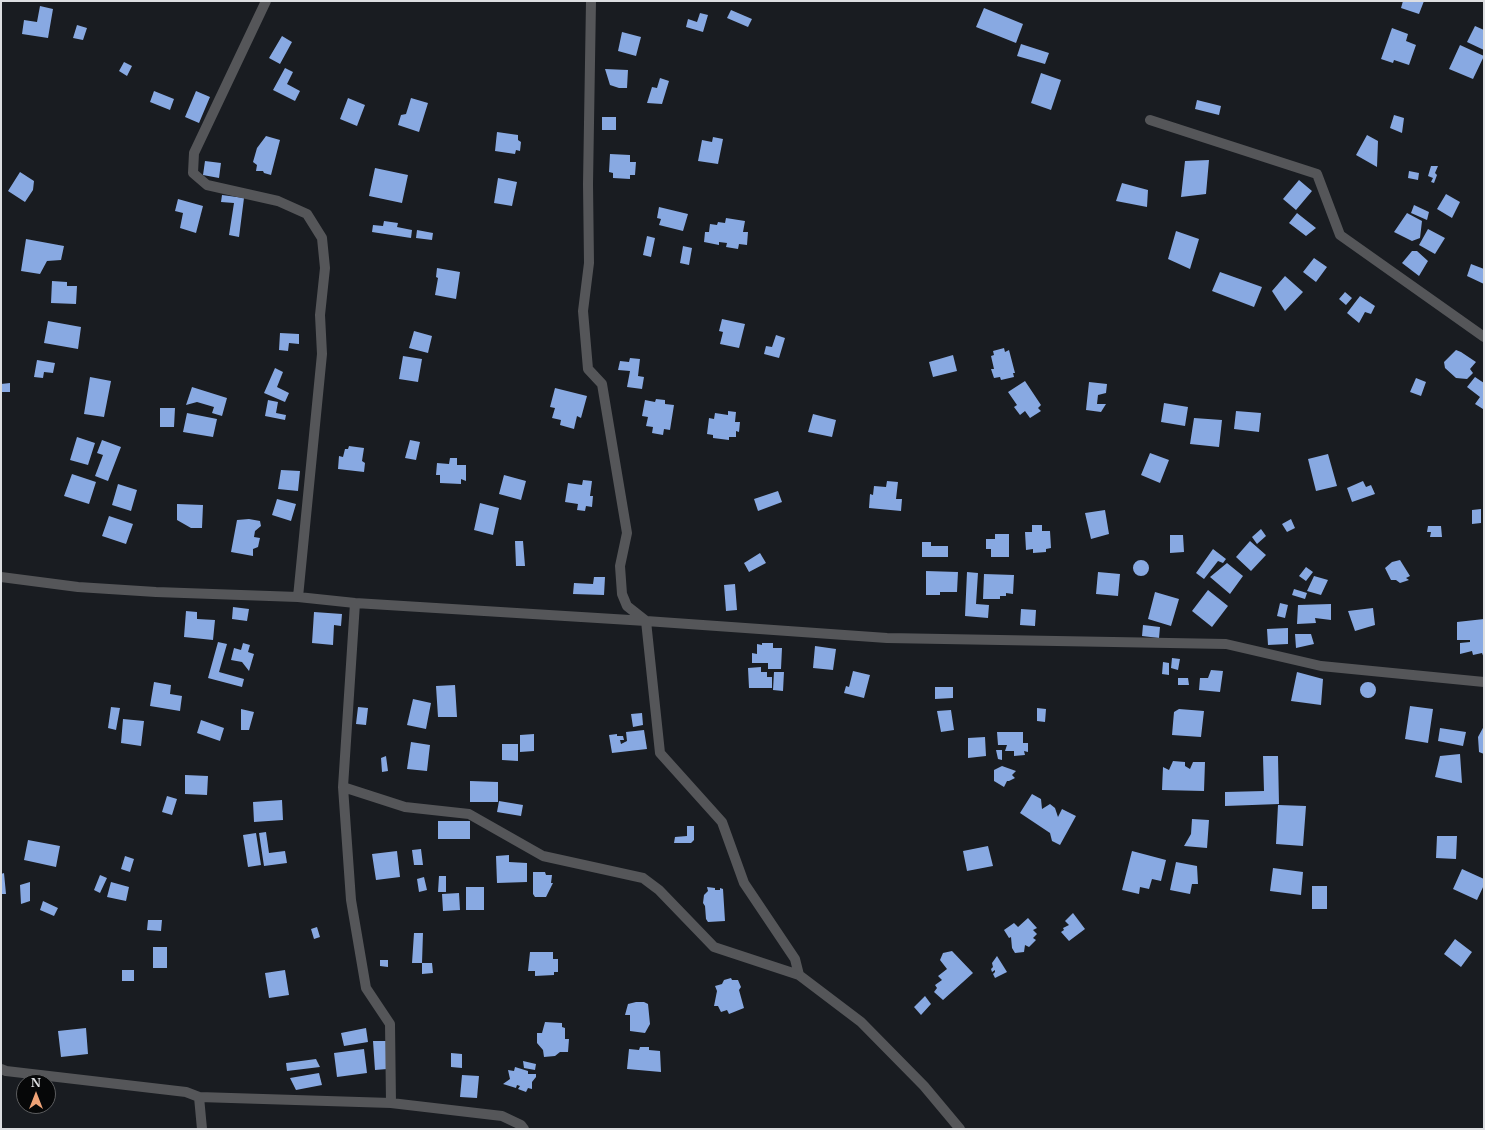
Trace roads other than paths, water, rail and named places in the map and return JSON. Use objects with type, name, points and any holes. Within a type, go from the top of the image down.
[{"type":"street","points":[[266,1],[194,153],[193,173],[207,185],[278,201],[307,214],[322,238],[325,268],[320,315],[322,354],[298,597]]},
{"type":"street","points":[[591,1],[588,184],[589,262],[583,311],[588,369],[602,384],[627,533],[620,566],[622,594],[627,606],[646,621],[660,752],[722,822],[744,883],[795,959],[799,975]]},
{"type":"street","points":[[1150,120],[1317,174],[1340,235],[1484,337]]},
{"type":"street","points":[[1,578],[78,587],[156,592],[298,597],[355,603],[887,638],[1226,644],[1321,666],[1484,682]]},
{"type":"street","points":[[355,603],[343,787],[351,900],[366,988],[390,1024],[391,1102]]},
{"type":"street","points":[[343,787],[405,807],[469,814],[543,856],[643,878],[659,890],[714,947],[799,975],[861,1022],[924,1086],[960,1129]]},
{"type":"street","points":[[1,1069],[6,1071],[186,1092],[199,1097],[391,1102],[502,1116],[521,1125],[524,1129]]},
{"type":"street","points":[[199,1097],[202,1129]]}]
